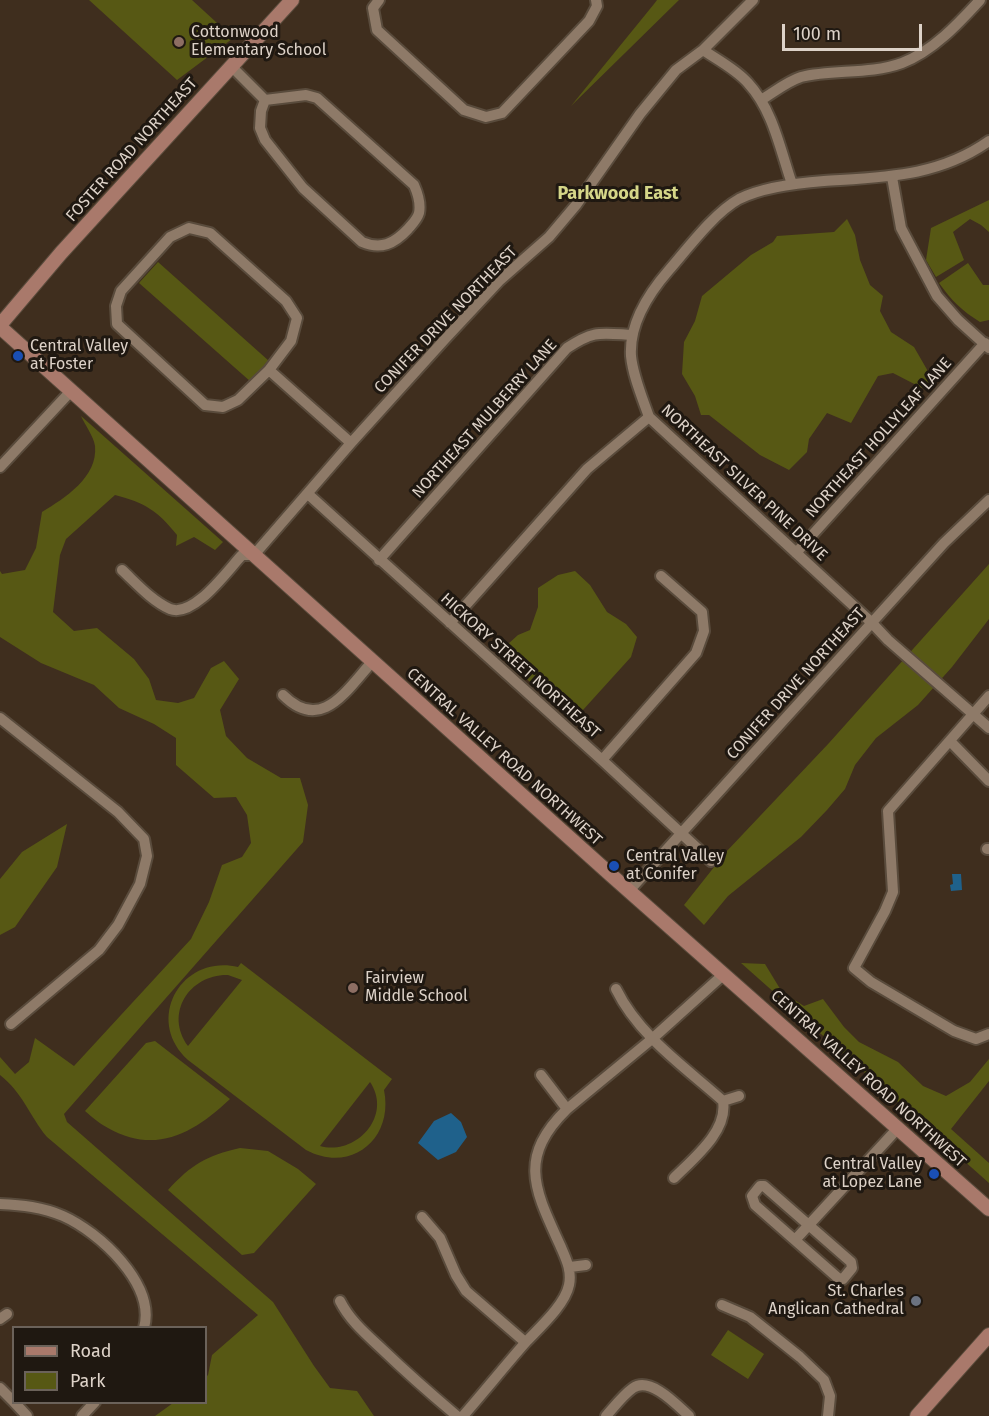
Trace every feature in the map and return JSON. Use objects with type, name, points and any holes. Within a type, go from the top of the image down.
[{"type":"main road","name":"FOSTER ROAD NORTHEAST","points":[[0,326],[61,253],[292,0]]},
{"type":"main road","name":"CENTRAL VALLEY ROAD NORTHWEST","points":[[0,326],[629,891],[989,1209]]},
{"type":"main road","points":[[916,1416],[989,1335]]},
{"type":"street","points":[[379,0],[373,8],[377,30],[464,110],[486,117],[502,113],[589,21],[597,6],[596,0]]},
{"type":"street","name":"CONIFER DRIVE NORTHEAST","points":[[254,555],[351,443],[499,282],[549,237],[576,205],[640,114],[676,70],[704,50],[753,0]]},
{"type":"street","points":[[761,100],[798,78],[825,72],[873,70],[902,63],[929,48],[981,0]]},
{"type":"street","points":[[704,50],[747,81],[761,100],[770,116],[792,184]]},
{"type":"street","points":[[231,66],[265,100]]},
{"type":"street","points":[[306,95],[317,98],[414,185],[420,202],[419,212],[417,219],[399,239],[382,246],[372,246],[362,242],[303,188],[265,140],[260,128],[261,111],[265,100],[306,95]]},
{"type":"street","name":"NORTHEAST SILVER PINE DRIVE","points":[[989,141],[971,154],[942,166],[892,177],[792,184],[739,199],[708,225],[655,287],[640,313],[632,335],[631,356],[636,381],[649,417],[888,640],[989,728]]},
{"type":"street","points":[[892,177],[901,228],[937,296],[958,320],[987,346]]},
{"type":"street","points":[[189,228],[210,233],[286,301],[297,318],[291,341],[269,370],[238,400],[224,407],[205,405],[117,324],[116,306],[121,291],[171,237],[189,228]]},
{"type":"street","name":"NORTHEAST MULBERRY LANE","points":[[379,560],[567,348],[586,335],[603,333],[632,335]]},
{"type":"street","name":"NORTHEAST HOLLYLEAF LANE","points":[[796,553],[987,346]]},
{"type":"street","points":[[269,370],[351,443]]},
{"type":"street","points":[[0,467],[71,391]]},
{"type":"street","points":[[450,623],[587,469],[649,417]]},
{"type":"street","name":"HICKORY STREET NORTHEAST","points":[[308,494],[711,861]]},
{"type":"street","name":"CONIFER DRIVE NORTHEAST","points":[[629,891],[871,622],[944,543],[989,500]]},
{"type":"street","points":[[122,570],[153,598],[178,611],[197,603],[242,555],[254,555]]},
{"type":"street","points":[[602,760],[696,653],[704,631],[702,612],[661,576]]},
{"type":"street","points":[[283,695],[306,710],[324,710],[342,696],[373,661]]},
{"type":"street","points":[[989,696],[888,811],[893,892],[854,968],[871,982],[954,1031],[975,1039],[989,1034]]},
{"type":"street","points":[[1,723],[131,824],[144,838],[147,856],[140,884],[118,926],[99,950],[11,1024]]},
{"type":"street","points":[[950,741],[989,781]]},
{"type":"street","points":[[463,1416],[548,1318],[569,1286],[570,1267],[547,1216],[534,1173],[536,1154],[555,1121],[724,974]]},
{"type":"street","points":[[616,989],[624,1006],[652,1039],[723,1101],[725,1112],[721,1124],[708,1142],[674,1178]]},
{"type":"street","points":[[541,1075],[567,1109]]},
{"type":"street","points":[[723,1101],[739,1096]]},
{"type":"street","points":[[795,1240],[898,1128]]},
{"type":"street","points":[[764,1186],[851,1262],[852,1268],[849,1274],[843,1279],[838,1278],[795,1240],[755,1205],[752,1196],[756,1190],[764,1186]]},
{"type":"street","points":[[0,1204],[32,1206],[62,1216],[81,1225],[113,1252],[135,1279],[143,1297],[147,1311],[144,1326]]},
{"type":"street","points":[[422,1217],[440,1238],[456,1275],[466,1291],[525,1342]]},
{"type":"street","points":[[570,1267],[586,1265]]},
{"type":"street","points":[[340,1301],[346,1314],[357,1326],[457,1416]]},
{"type":"street","points":[[722,1305],[750,1317],[800,1357],[824,1380],[830,1396],[828,1416]]},
{"type":"street","points":[[606,1416],[630,1389],[638,1385],[644,1385],[663,1394],[689,1416]]},
{"type":"street","points":[[0,1388],[12,1400]]},
{"type":"street","points":[[16,1404],[27,1416]]},
{"type":"street","points":[[82,1416],[93,1404]]},
{"type":"green space","points":[[89,0],[192,0],[232,39],[177,80]]},
{"type":"green space","points":[[657,0],[679,0],[571,106],[654,4]]},
{"type":"green space","points":[[989,200],[989,232],[970,219],[953,232],[964,260],[936,277],[926,260],[931,228]]},
{"type":"green space","points":[[847,219],[855,235],[860,260],[870,285],[883,296],[880,311],[891,332],[914,347],[933,380],[922,388],[893,373],[878,376],[851,423],[827,413],[809,439],[807,452],[789,470],[760,455],[709,415],[701,415],[695,396],[682,374],[684,342],[695,321],[702,296],[751,255],[773,242],[777,236],[834,232]]},
{"type":"green space","points":[[158,262],[269,361],[251,382],[139,283]]},
{"type":"green space","points":[[968,263],[983,285],[989,285],[989,320],[980,322],[968,314],[952,300],[939,283]]},
{"type":"green space","points":[[81,416],[223,542],[215,550],[194,537],[176,546],[177,535],[157,513],[135,501],[115,495],[66,539],[60,555],[53,612],[74,631],[97,628],[134,659],[149,679],[156,700],[178,703],[194,698],[211,668],[224,661],[239,679],[220,710],[226,736],[247,758],[281,778],[300,778],[308,805],[303,842],[64,1114],[67,1122],[273,1302],[330,1388],[357,1391],[374,1416],[155,1416],[172,1404],[207,1404],[207,1376],[212,1355],[258,1315],[47,1137],[20,1097],[0,1075],[0,1057],[15,1074],[29,1062],[35,1038],[74,1066],[191,939],[209,902],[222,865],[242,857],[251,843],[247,815],[236,797],[214,798],[176,765],[176,738],[154,724],[119,708],[94,685],[41,663],[0,637],[0,571],[2,574],[25,570],[36,548],[42,512],[70,493],[86,477],[91,467],[95,457],[95,446]]},
{"type":"green space","points":[[989,564],[989,619],[952,667],[918,705],[876,738],[855,765],[845,789],[827,810],[801,837],[728,896],[704,925],[684,905],[726,852],[829,743]]},
{"type":"green space","points":[[575,571],[590,585],[607,612],[626,624],[637,637],[631,657],[573,721],[498,653],[518,635],[530,630],[538,607],[538,588],[558,575]]},
{"type":"green space","points":[[67,824],[57,867],[15,927],[0,935],[0,879],[22,852]]},
{"type":"green space","points":[[241,963],[392,1079],[384,1090],[385,1108],[382,1123],[376,1137],[366,1147],[339,1158],[323,1156],[306,1150],[188,1060],[175,1044],[169,1027],[169,1010],[175,994],[186,980],[200,970],[218,966],[238,967]],"holes":[[[228,975],[242,980],[188,1046],[181,1033],[179,1021],[180,1009],[185,998],[192,988],[202,981],[214,976]],[[370,1082],[376,1095],[377,1108],[374,1120],[367,1130],[358,1139],[346,1145],[333,1148],[320,1146]]]},
{"type":"green space","points":[[741,963],[765,964],[782,992],[804,1006],[823,999],[844,1027],[859,1042],[898,1062],[923,1086],[946,1096],[970,1082],[989,1059],[989,1081],[951,1129],[989,1163],[989,1183]]},
{"type":"green space","points":[[155,1041],[230,1099],[202,1122],[188,1130],[158,1140],[142,1140],[108,1128],[85,1111],[146,1043]]},
{"type":"green space","points":[[240,1148],[268,1151],[298,1169],[316,1184],[254,1253],[242,1255],[168,1190],[200,1162]]},
{"type":"green space","points":[[728,1330],[764,1354],[748,1379],[711,1355]]},
{"type":"water","points":[[952,874],[961,874],[962,890],[951,891]]},
{"type":"water","points":[[451,1113],[461,1122],[467,1137],[456,1152],[438,1160],[418,1143],[434,1121]]},
{"type":"place","name":"Cottonwood Elementary School","points":[[179,42]]},
{"type":"place","name":"Central Valley at Foster","points":[[18,356]]},
{"type":"place","name":"Central Valley at Conifer","points":[[614,866]]},
{"type":"place","name":"Fairview Middle School","points":[[353,988]]},
{"type":"place","name":"Central Valley at Lopez Lane","points":[[934,1174]]},
{"type":"place","name":"St. Charles Anglican Cathedral","points":[[916,1301]]},
{"type":"district","name":"Parkwood East","points":[[618,194]]}]
